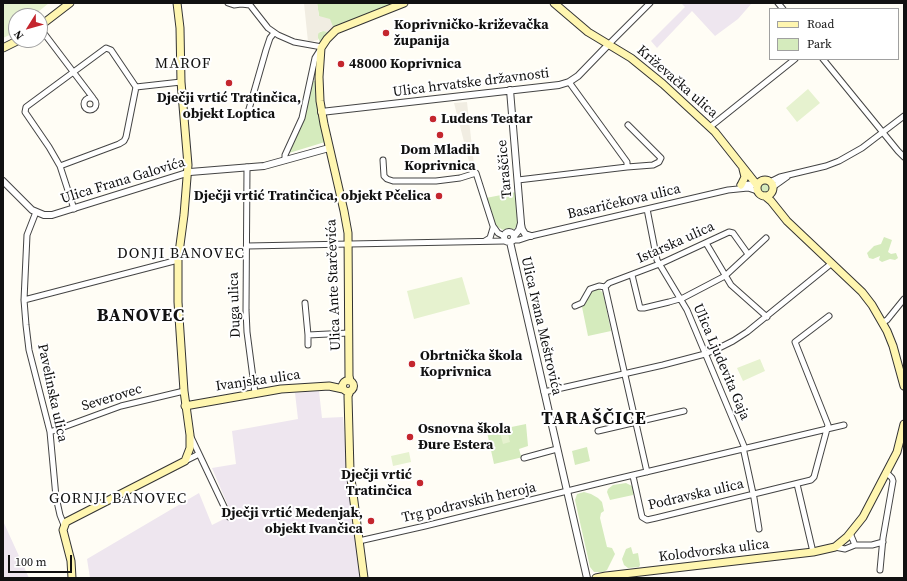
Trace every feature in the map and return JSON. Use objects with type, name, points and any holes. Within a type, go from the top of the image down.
[{"type":"main road","points":[[48,21],[70,3]]},
{"type":"main road","points":[[64,525],[70,520],[185,461],[190,448],[190,435],[185,406],[178,302],[178,260],[188,172],[181,82],[180,28],[177,3]]},
{"type":"main road","points":[[322,47],[336,30],[404,3]]},
{"type":"main road","name":"Križevačka ulica","points":[[554,3],[588,32],[642,66],[710,127],[740,164],[756,177],[760,195],[770,189]]},
{"type":"main road","name":"Ulica Ante Starčevića","points":[[322,47],[319,79],[322,112],[344,210],[349,244],[349,333],[346,386],[350,471],[364,578]]},
{"type":"main road","points":[[740,164],[745,177],[741,185]]},
{"type":"main road","points":[[758,186],[766,180],[770,189],[770,201],[782,216],[862,292],[883,322],[893,346],[904,386]]},
{"type":"main road","name":"Ivanjska ulica","points":[[185,406],[281,389],[346,386]]},
{"type":"main road","points":[[835,547],[850,533],[863,517],[887,473],[899,447],[904,424]]},
{"type":"main road","name":"Pavelinska ulica","points":[[64,525],[63,530],[71,561],[72,578]]},
{"type":"main road","name":"Kolodvorska ulica","points":[[596,578],[813,552],[835,547]]},
{"type":"street","points":[[228,3],[234,5],[250,5],[274,33],[294,42],[322,47],[315,58],[302,118],[285,155],[285,160]]},
{"type":"street","points":[[608,45],[646,4]]},
{"type":"street","points":[[247,116],[266,50],[270,38],[274,33]]},
{"type":"street","points":[[48,38],[93,98]]},
{"type":"street","name":"Ulica hrvatske državnosti","points":[[322,112],[559,85],[569,82],[585,69],[608,45]]},
{"type":"street","points":[[60,166],[119,144],[124,141],[126,137],[136,87],[111,50],[108,48],[26,107],[25,110],[60,166],[74,209]]},
{"type":"street","points":[[710,127],[794,60]]},
{"type":"street","points":[[824,60],[904,157]]},
{"type":"street","points":[[310,81],[312,79],[319,79]]},
{"type":"street","points":[[136,87],[181,82]]},
{"type":"street","points":[[569,82],[627,162],[627,167]]},
{"type":"street","name":"Taraščice","points":[[510,90],[521,223]]},
{"type":"street","points":[[770,189],[780,178],[826,166],[839,161],[862,148],[904,116]]},
{"type":"street","points":[[518,180],[653,165],[659,162],[661,158],[628,125]]},
{"type":"street","name":"Ulica Frana Galovića","points":[[36,212],[44,215],[52,215],[188,172],[264,166],[329,148]]},
{"type":"street","points":[[383,160],[384,176],[393,181],[436,181],[460,178],[476,173],[493,228],[490,238],[487,241]]},
{"type":"street","name":"Duga ulica","points":[[247,168],[247,332],[255,393]]},
{"type":"street","points":[[3,181],[28,207],[36,212]]},
{"type":"street","name":"Basaričekova ulica","points":[[728,190],[741,185],[750,184],[758,186]]},
{"type":"street","name":"Basaričekova ulica","points":[[247,246],[487,241],[508,237],[528,237],[728,190],[758,186]]},
{"type":"street","name":"Ulica Ljudevita Gaja","points":[[647,209],[657,260],[686,310],[744,446],[759,529]]},
{"type":"street","name":"Pavelinska ulica","points":[[36,212],[27,235],[24,300],[26,325],[29,350],[50,432],[56,497],[64,525]]},
{"type":"street","points":[[493,228],[508,237],[519,230],[521,223]]},
{"type":"street","points":[[521,223],[523,231],[528,237]]},
{"type":"street","name":"Istarska ulica","points":[[575,306],[582,303],[590,289],[598,286],[605,287],[609,283],[659,264],[731,232],[748,254]]},
{"type":"street","name":"Ulica Ivana Meštrovića","points":[[508,237],[587,578]]},
{"type":"street","points":[[632,275],[640,308],[680,299],[725,276],[766,238]]},
{"type":"street","points":[[706,243],[736,292],[767,317]]},
{"type":"street","points":[[24,300],[178,260]]},
{"type":"street","points":[[544,392],[705,354],[733,341],[767,317],[832,263]]},
{"type":"street","points":[[605,287],[647,472]]},
{"type":"street","points":[[883,322],[887,320],[904,299]]},
{"type":"street","points":[[306,303],[308,345]]},
{"type":"street","points":[[827,429],[828,425],[795,342],[830,316]]},
{"type":"street","points":[[308,335],[349,333]]},
{"type":"street","name":"Severovec","points":[[50,432],[121,406],[184,390]]},
{"type":"street","points":[[598,431],[684,411]]},
{"type":"street","name":"Trg podravskih heroja","points":[[359,541],[844,425]]},
{"type":"street","name":"Podravska ulica","points":[[633,476],[642,515],[646,520],[797,484],[809,481],[814,476],[827,429]]},
{"type":"street","points":[[190,435],[229,517]]},
{"type":"street","points":[[524,458],[557,449]]},
{"type":"street","points":[[185,461],[199,454]]},
{"type":"street","points":[[880,570],[893,481],[887,473]]},
{"type":"street","points":[[797,484],[813,552]]},
{"type":"street","points":[[850,533],[855,545]]},
{"type":"street","points":[[835,547],[845,549],[855,545],[872,545],[883,542]]},
{"type":"shaded area","points":[[304,3],[317,3],[319,16],[330,19],[334,29],[330,32],[319,32],[318,40],[308,42]]},
{"type":"shaded area","points":[[681,3],[752,3],[738,19],[715,36],[692,11],[657,48],[651,41],[685,7]]},
{"type":"shaded area","points":[[467,102],[474,165],[470,165],[454,103]]},
{"type":"shaded area","points":[[319,391],[322,418],[343,417],[348,477],[360,578],[90,578],[87,559],[199,493],[212,525],[232,515],[212,468],[236,464],[232,431],[298,419],[295,393]]},
{"type":"shaded area","points":[[3,521],[29,578],[3,578]]},
{"type":"green space","points":[[3,3],[49,3],[43,8],[8,8],[8,36],[3,38]]},
{"type":"green space","points":[[317,3],[397,3],[334,29],[319,16]]},
{"type":"green space","points":[[323,31],[330,32],[320,42],[318,33]]},
{"type":"green space","points":[[313,81],[316,81],[325,142],[289,153]]},
{"type":"green space","points":[[808,89],[820,103],[797,122],[786,108]]},
{"type":"green space","points":[[765,182],[769,184],[771,188],[769,192],[765,194],[761,192],[759,188],[761,184]]},
{"type":"green space","points":[[516,192],[519,221],[513,230],[510,229],[505,231],[496,226],[492,221],[486,198]]},
{"type":"green space","points":[[884,237],[892,240],[888,252],[891,254],[896,253],[898,258],[895,260],[890,259],[882,262],[879,260],[880,256],[873,259],[869,258],[867,253],[874,246],[881,244]]},
{"type":"green space","points":[[462,277],[470,304],[414,319],[407,291]]},
{"type":"green space","points":[[599,289],[603,293],[611,331],[588,336],[582,307],[586,303],[589,292]]},
{"type":"green space","points":[[760,359],[765,371],[743,381],[737,368]]},
{"type":"green space","points":[[526,424],[528,446],[519,449],[521,456],[523,457],[494,464],[487,432]]},
{"type":"green space","points":[[507,430],[510,442],[503,444],[500,432]]},
{"type":"green space","points":[[587,447],[590,461],[575,465],[572,451]]},
{"type":"green space","points":[[409,452],[411,462],[393,466],[391,456]]},
{"type":"green space","points":[[626,483],[632,486],[634,491],[633,495],[610,500],[607,492],[608,489],[613,485]]},
{"type":"green space","points":[[584,492],[591,494],[602,502],[604,511],[601,513],[600,518],[607,547],[612,548],[615,554],[607,570],[603,572],[594,572],[590,567],[575,500],[577,494]]},
{"type":"green space","points":[[631,547],[633,554],[638,553],[639,567],[628,568],[624,565],[622,559],[626,549]]},
{"type":"place","name":"Koprivničko-križevačka županija","points":[[386,33]]},
{"type":"place","name":"48000 Koprivnica","points":[[341,64]]},
{"type":"place","name":"Dječji vrtić Tratinčica, objekt Loptica","points":[[229,83]]},
{"type":"place","name":"Ludens Teatar","points":[[433,119]]},
{"type":"place","name":"Dom Mladih Koprivnica","points":[[440,135]]},
{"type":"place","name":"Dječji vrtić Tratinčica, objekt Pčelica","points":[[439,196]]},
{"type":"place","name":"Obrtnička škola Koprivnica","points":[[412,364]]},
{"type":"place","name":"Osnovna škola Đure Estera","points":[[410,437]]},
{"type":"place","name":"Dječji vrtić Tratinčica","points":[[420,483]]},
{"type":"place","name":"Dječji vrtić Medenjak, objekt Ivančica","points":[[371,521]]},
{"type":"district","name":"MAROF","points":[[183,64]]},
{"type":"district","name":"DONJI BANOVEC","points":[[181,254]]},
{"type":"district","name":"BANOVEC","points":[[141,316]]},
{"type":"district","name":"TARAŠČICE","points":[[594,419]]},
{"type":"district","name":"GORNJI BANOVEC","points":[[118,499]]}]
